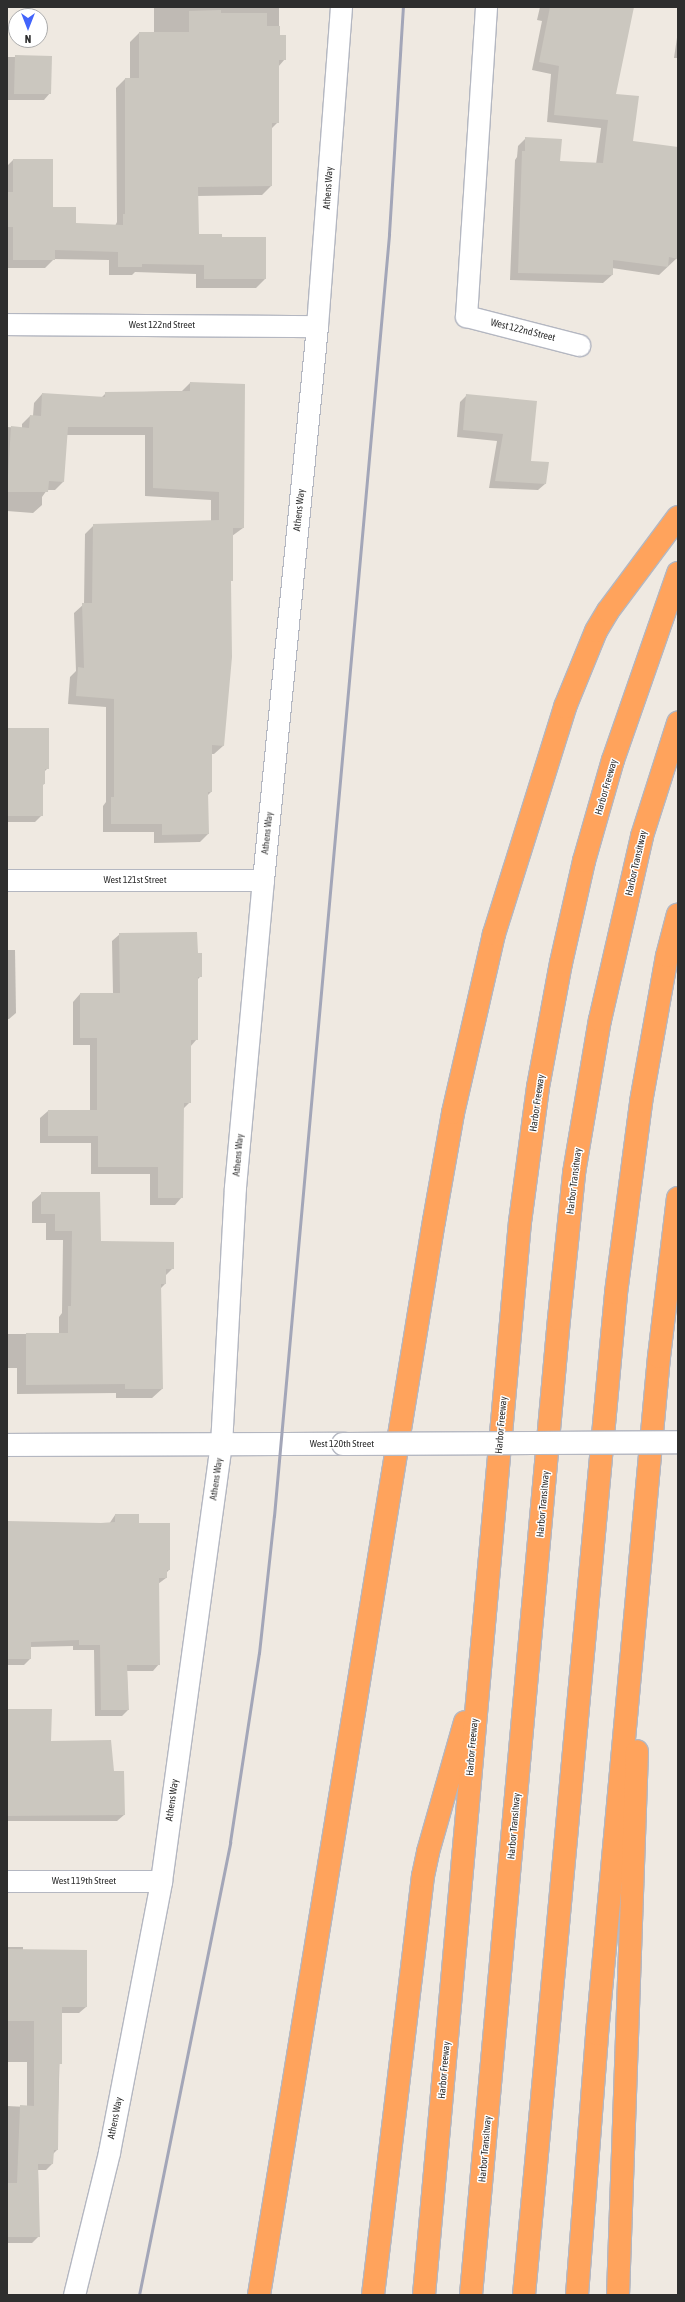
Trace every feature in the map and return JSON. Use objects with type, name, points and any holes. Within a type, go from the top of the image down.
[{"type":"highway","points":[[259,2295],[437,1205],[454,1113],[494,934],[565,707],[596,632],[608,611],[678,517]]},
{"type":"highway","name":"Harbor Freeway","points":[[424,2295],[520,1222],[538,1087],[561,963],[584,861],[613,760],[678,573]]},
{"type":"highway","name":"Harbor Transitway","points":[[471,2295],[559,1319],[574,1173],[600,1020],[642,836],[678,723]]},
{"type":"highway","points":[[524,2295],[616,1293],[641,1102],[667,956],[678,914]]},
{"type":"highway","points":[[577,2295],[597,2034],[659,1357],[678,1198]]},
{"type":"highway","points":[[618,2295],[645,1520]]},
{"type":"highway","points":[[373,2295],[423,1876],[428,1852],[469,1706],[480,1658]]},
{"type":"street","name":"Athens Way","points":[[74,2295],[109,2152],[162,1881],[221,1444],[235,1187],[263,880],[317,326],[341,7]]},
{"type":"street","name":"West 122nd Street","points":[[486,7],[466,316],[579,345]]},
{"type":"street","name":"West 122nd Street","points":[[7,324],[317,326]]},
{"type":"street","name":"West 121st Street","points":[[7,880],[263,880]]},
{"type":"street","name":"West 120th Street","points":[[7,1445],[678,1442]]},
{"type":"street","name":"West 119th Street","points":[[7,1881],[162,1881]]},
{"type":"building","points":[[550,7],[634,7],[616,94],[639,96],[633,141],[678,147],[678,259],[669,257],[668,267],[613,260],[613,275],[518,273],[522,151],[525,151],[525,137],[562,139],[560,161],[603,163],[608,120],[554,115],[559,66],[539,62]]},
{"type":"building","points":[[221,10],[221,13],[267,13],[267,26],[280,26],[280,35],[286,35],[286,60],[279,60],[279,123],[272,123],[272,186],[198,187],[199,234],[222,234],[222,237],[266,237],[266,279],[204,279],[204,265],[142,264],[142,267],[118,267],[118,252],[55,250],[55,260],[13,260],[13,227],[7,227],[7,192],[13,192],[13,159],[53,159],[53,207],[76,207],[76,223],[123,225],[123,214],[125,214],[125,78],[139,78],[139,32],[189,32],[189,11]]},
{"type":"building","points":[[15,55],[52,56],[51,94],[14,94]]},
{"type":"building","points":[[190,382],[245,384],[244,528],[233,528],[233,581],[231,581],[232,657],[224,746],[212,745],[212,792],[208,792],[209,834],[162,835],[162,824],[111,824],[111,797],[114,797],[114,699],[76,696],[78,667],[84,668],[82,603],[92,603],[93,524],[219,520],[219,492],[153,488],[153,427],[68,427],[64,482],[49,481],[48,492],[7,492],[11,426],[29,428],[30,415],[41,416],[42,393],[105,397],[105,392],[190,391]]},
{"type":"building","points":[[466,394],[537,401],[531,461],[549,462],[546,484],[495,481],[503,434],[463,430]]},
{"type":"building","points":[[7,728],[49,728],[49,769],[45,769],[45,784],[43,784],[43,816],[7,816]]},
{"type":"building","points":[[197,932],[198,953],[202,953],[202,977],[198,977],[198,1040],[191,1040],[191,1103],[184,1103],[183,1198],[158,1198],[158,1167],[98,1167],[98,1136],[48,1136],[48,1110],[97,1110],[97,1038],[80,1038],[80,993],[120,993],[119,933]]},
{"type":"building","points":[[41,1192],[100,1192],[101,1241],[174,1242],[174,1269],[166,1269],[166,1284],[161,1284],[163,1389],[125,1389],[125,1384],[26,1385],[26,1333],[68,1333],[68,1306],[71,1306],[72,1231],[55,1231],[55,1214],[41,1214]]},
{"type":"building","points":[[115,1514],[139,1514],[139,1523],[170,1523],[170,1570],[167,1570],[167,1578],[159,1578],[160,1665],[127,1665],[129,1710],[101,1710],[100,1645],[79,1645],[79,1640],[31,1642],[31,1659],[7,1659],[7,1521],[101,1523],[115,1522]]},
{"type":"building","points":[[7,1709],[52,1709],[51,1741],[111,1740],[114,1771],[124,1771],[125,1815],[7,1816]]},
{"type":"building","points":[[7,1949],[87,1950],[87,2007],[62,2007],[62,2064],[59,2064],[58,2150],[54,2150],[53,2164],[38,2164],[40,2237],[7,2237],[7,2183],[17,2183],[20,2105],[34,2106],[34,2021],[7,2021]]},
{"type":"railway","points":[[139,2295],[230,1842],[259,1653],[274,1516],[389,234],[403,7]]}]
